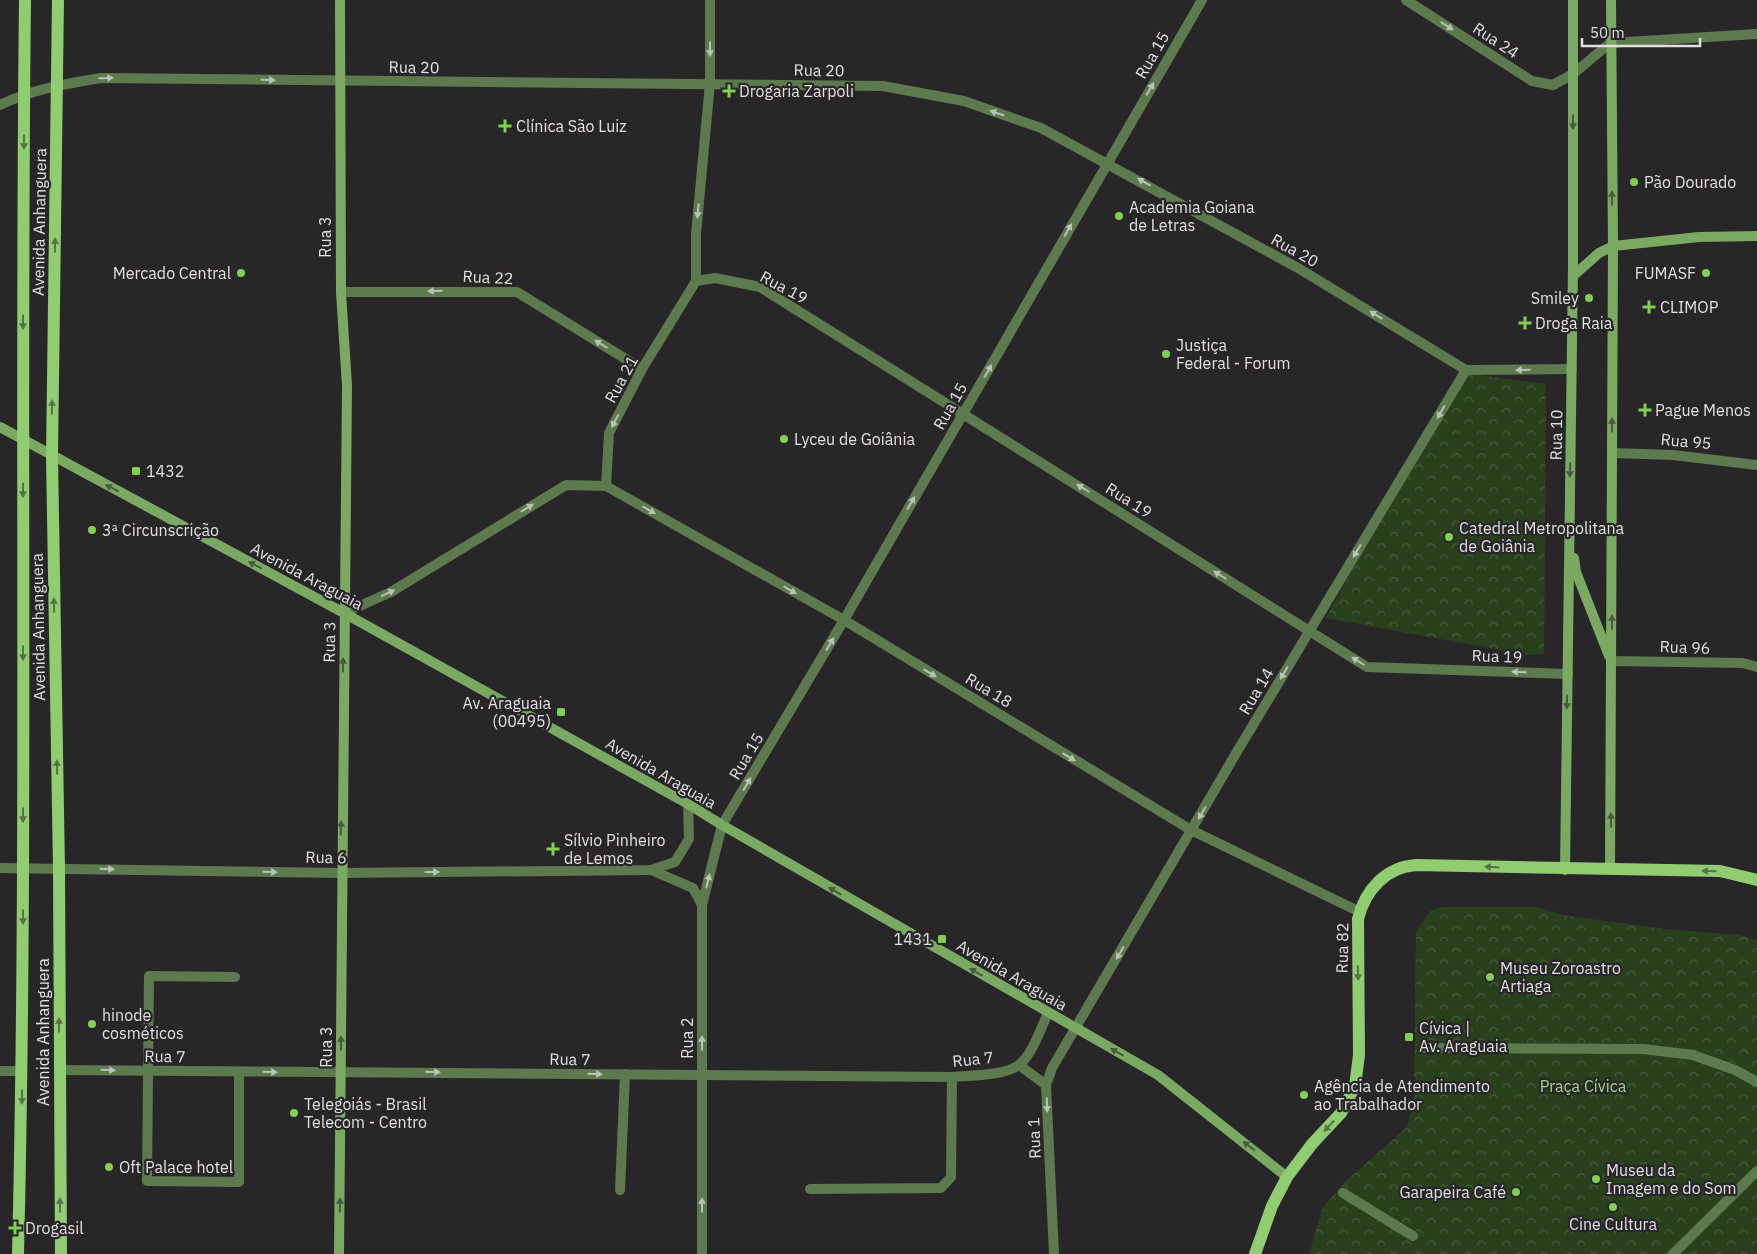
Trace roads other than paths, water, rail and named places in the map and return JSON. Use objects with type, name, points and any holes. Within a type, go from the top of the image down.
[{"type":"main road","name":"Avenida Anhanguera","points":[[18,1254],[24,868],[25,0]]},
{"type":"main road","name":"Avenida Anhanguera","points":[[58,0],[52,456],[59,869],[61,1254]]},
{"type":"main road","name":"Rua 3","points":[[339,1254],[341,873],[347,386],[341,292],[340,0]]},
{"type":"main road","name":"Rua 10","points":[[1565,870],[1573,276],[1573,0]]},
{"type":"main road","points":[[1603,0],[1610,19]]},
{"type":"main road","points":[[1610,869],[1613,246],[1611,0]]},
{"type":"main road","points":[[1573,276],[1599,253],[1613,246],[1699,237],[1757,236]]},
{"type":"main road","name":"Avenida Araguaia","points":[[0,427],[344,613],[688,804],[1158,1075],[1287,1176]]},
{"type":"main road","points":[[1569,534],[1576,572],[1611,661]]},
{"type":"main road","name":"Rua 82","points":[[1255,1254],[1272,1206],[1287,1176],[1312,1144],[1341,1113],[1355,1086],[1360,1055],[1357,934],[1360,912],[1365,899],[1379,880],[1396,869],[1409,866],[1720,871],[1757,880]]},
{"type":"street","points":[[696,281],[696,234],[710,83],[710,0]]},
{"type":"street","name":"Rua 15","points":[[722,825],[844,620],[1202,0]]},
{"type":"street","name":"Rua 24","points":[[1406,0],[1532,81],[1553,85],[1573,74],[1610,43]]},
{"type":"street","points":[[1610,43],[1757,34]]},
{"type":"street","name":"Rua 20","points":[[0,105],[24,93],[101,78],[883,86],[964,101],[1041,128],[1107,162],[1298,268],[1466,370]]},
{"type":"street","name":"Rua 19","points":[[696,281],[715,278],[760,287],[1367,667],[1568,674]]},
{"type":"street","name":"Rua 21","points":[[606,486],[609,434],[642,369],[696,281]]},
{"type":"street","name":"Rua 22","points":[[341,292],[517,292],[642,369]]},
{"type":"street","points":[[1466,370],[1572,369]]},
{"type":"street","name":"Rua 14","points":[[1076,1029],[1191,830],[1466,370]]},
{"type":"street","name":"Rua 95","points":[[1612,453],[1673,455],[1757,464]]},
{"type":"street","points":[[344,613],[392,592],[566,485],[606,486]]},
{"type":"street","name":"Rua 18","points":[[606,486],[844,620],[1191,830],[1360,912]]},
{"type":"street","name":"Rua 96","points":[[1611,661],[1743,663],[1757,666]]},
{"type":"street","name":"Rua 6","points":[[0,868],[341,873],[651,870],[675,862],[690,838],[688,804]]},
{"type":"street","name":"Rua 2","points":[[702,1254],[702,905],[722,825]]},
{"type":"street","name":"Rua 6","points":[[651,870],[693,888],[702,905]]},
{"type":"street","points":[[235,977],[149,976],[147,1181],[239,1182],[239,1072]]},
{"type":"street","name":"Rua 7","points":[[59,1070],[952,1077],[998,1072],[1019,1065],[1034,1044],[1048,1013]]},
{"type":"street","name":"Rua 1","points":[[1054,1254],[1046,1085],[1052,1068],[1076,1029]]},
{"type":"street","points":[[1424,1048],[1643,1050],[1693,1055],[1734,1070],[1757,1082]]},
{"type":"street","points":[[1019,1065],[1046,1085]]},
{"type":"street","points":[[0,1071],[22,1071]]},
{"type":"street","points":[[620,1190],[625,1074]]},
{"type":"street","points":[[810,1190],[941,1188],[946,1185],[951,1176],[952,1077]]},
{"type":"street","points":[[1673,1254],[1757,1171]]},
{"type":"street","points":[[1343,1193],[1413,1236]]},
{"type":"place","name":"Drogaria Zarpoli","points":[[729,91]]},
{"type":"place","name":"Clínica São Luiz","points":[[505,126]]},
{"type":"place","name":"Pão Dourado","points":[[1634,182]]},
{"type":"place","name":"Academia Goiana de Letras","points":[[1119,216]]},
{"type":"place","name":"Mercado Central","points":[[241,273]]},
{"type":"place","name":"FUMASF","points":[[1706,273]]},
{"type":"place","name":"Smiley","points":[[1589,298]]},
{"type":"place","name":"CLIMOP","points":[[1649,307]]},
{"type":"place","name":"Droga Raia","points":[[1525,323]]},
{"type":"place","name":"Justiça Federal - Forum","points":[[1166,354]]},
{"type":"place","name":"Pague Menos","points":[[1645,410]]},
{"type":"place","name":"Lyceu de Goiânia","points":[[784,439]]},
{"type":"place","name":"1432","points":[[136,471]]},
{"type":"place","name":"3ª Circunscrição","points":[[92,530]]},
{"type":"place","name":"Catedral Metropolitana de Goiânia","points":[[1449,537]]},
{"type":"place","name":"Av. Araguaia (00495)","points":[[561,712]]},
{"type":"place","name":"Sílvio Pinheiro de Lemos","points":[[553,849]]},
{"type":"place","name":"1431","points":[[942,939]]},
{"type":"place","name":"Museu Zoroastro Artiaga","points":[[1490,977]]},
{"type":"place","name":"hinode cosméticos","points":[[92,1024]]},
{"type":"place","name":"Cívica | Av. Araguaia","points":[[1409,1037]]},
{"type":"place","name":"Agência de Atendimento ao Trabalhador","points":[[1304,1095]]},
{"type":"place","name":"Telegoiás - Brasil Telecom - Centro","points":[[294,1113]]},
{"type":"place","name":"Oft Palace hotel","points":[[109,1167]]},
{"type":"place","name":"Museu da Imagem e do Som","points":[[1596,1179]]},
{"type":"place","name":"Garapeira Café","points":[[1516,1192]]},
{"type":"place","name":"Cine Cultura","points":[[1613,1207]]},
{"type":"place","name":"Drogasil","points":[[15,1228]]},
{"type":"park label","name":"Praça Cívica","points":[[1583,1086]]}]
